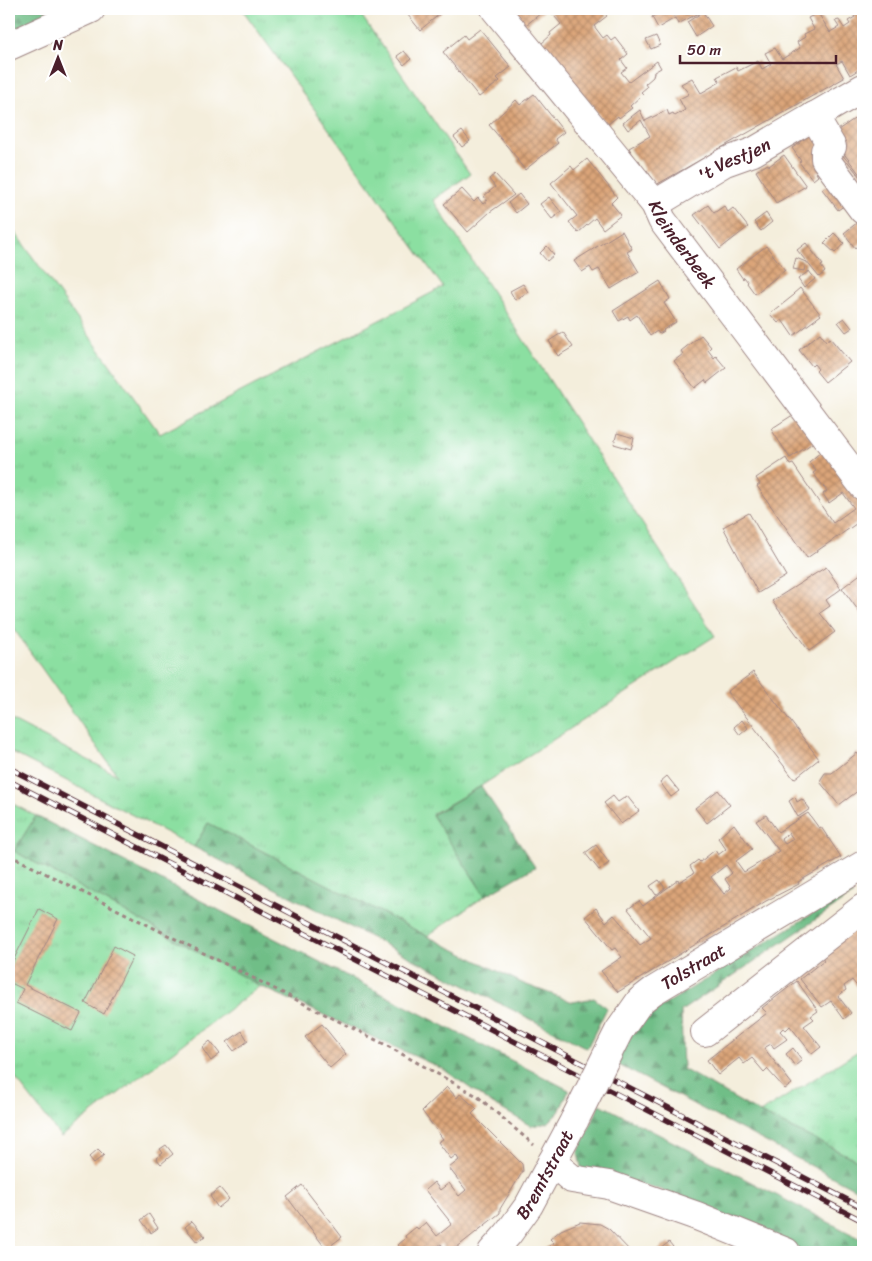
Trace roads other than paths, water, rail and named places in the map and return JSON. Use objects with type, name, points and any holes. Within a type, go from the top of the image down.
[{"type":"street","points":[[9,46],[91,9]]},
{"type":"street","name":"Kleinderbeek","points":[[495,9],[655,204],[662,220],[863,486]]},
{"type":"street","name":"'t Vestjen","points":[[655,204],[725,162],[753,152],[863,88]]},
{"type":"street","points":[[814,116],[832,147],[825,152],[825,160],[863,210]]},
{"type":"street","name":"Tolstraat","points":[[575,1119],[619,1031],[640,1002],[653,991],[863,864]]},
{"type":"street","points":[[705,1032],[863,908]]},
{"type":"street","name":"Bremtstraat","points":[[492,1252],[529,1205],[575,1119]]},
{"type":"street","points":[[552,1162],[572,1179],[618,1188],[697,1216],[786,1252]]},
{"type":"railway","points":[[9,768],[863,1208]]},
{"type":"railway","points":[[9,781],[863,1221]]}]
